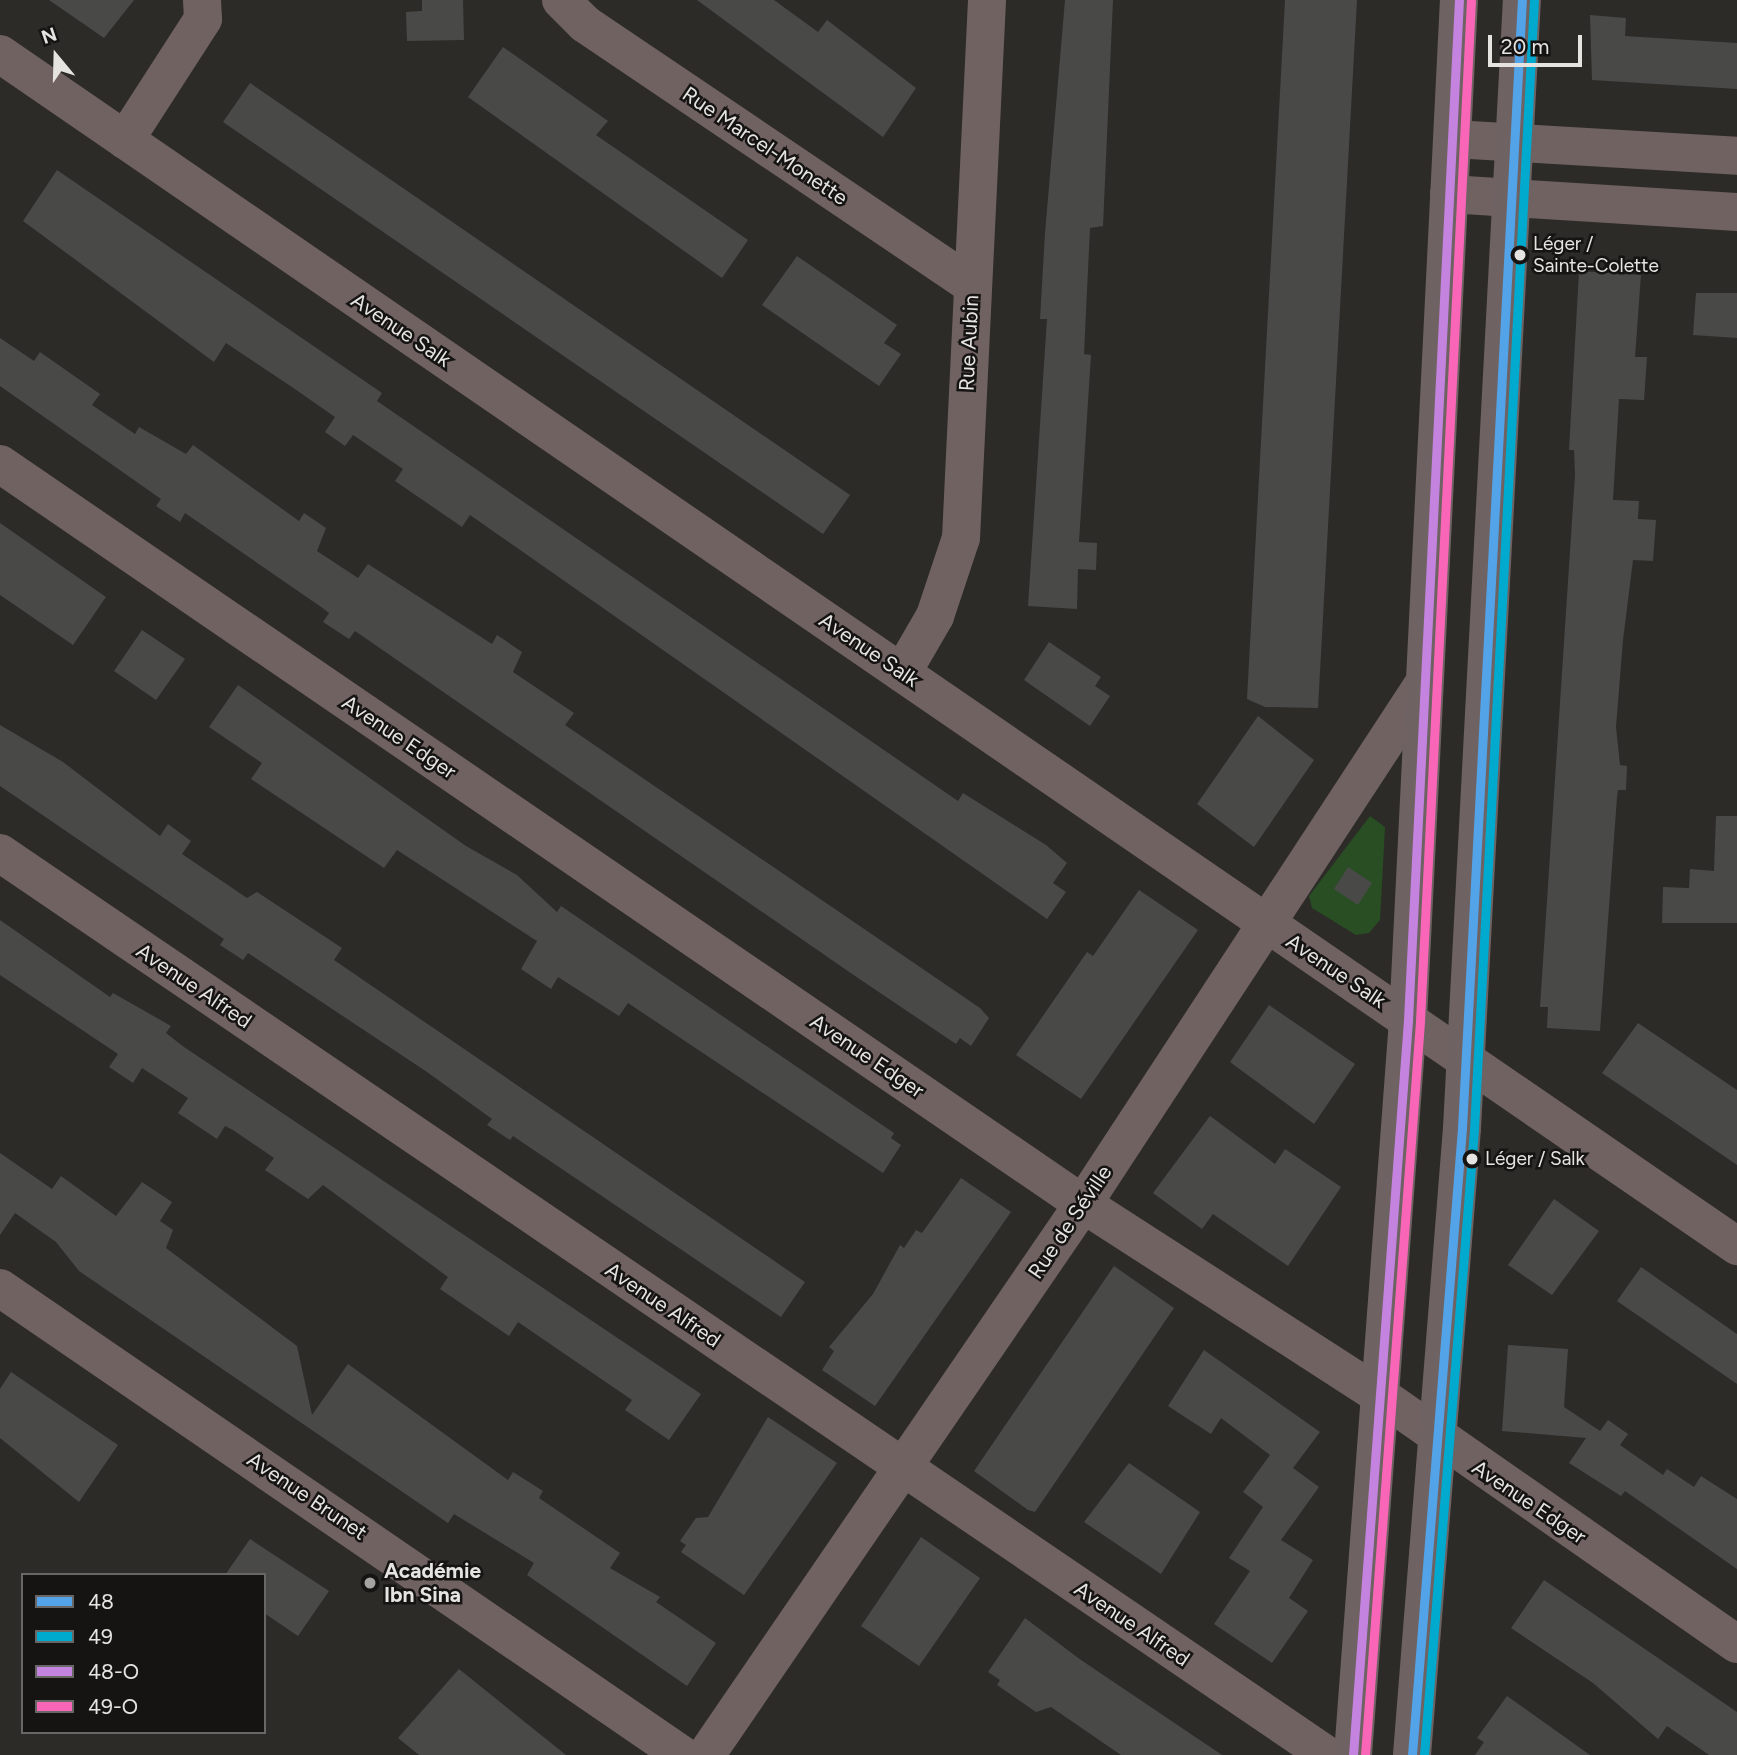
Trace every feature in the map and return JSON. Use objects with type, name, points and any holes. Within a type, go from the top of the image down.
[{"type":"main road","points":[[1353,1755],[1384,1398],[1408,1020],[1459,0]]},
{"type":"main road","points":[[1412,1755],[1441,1443],[1522,0]]},
{"type":"street","points":[[125,140],[203,19],[202,0]]},
{"type":"street","name":"Rue Marcel-Monette","points":[[561,0],[585,24],[973,286]]},
{"type":"street","name":"Rue Aubin","points":[[902,673],[935,616],[961,538],[987,0]]},
{"type":"street","name":"Avenue Salk","points":[[0,54],[1737,1247]]},
{"type":"street","points":[[1453,139],[1737,156]]},
{"type":"street","points":[[1449,194],[1737,212]]},
{"type":"street","name":"Avenue Edger","points":[[0,464],[1083,1204],[1384,1398],[1441,1443],[1737,1644]]},
{"type":"street","name":"Rue de Séville","points":[[706,1755],[1083,1204],[1424,683]]},
{"type":"street","name":"Avenue Alfred","points":[[0,853],[1327,1755]]},
{"type":"street","name":"Avenue Brunet","points":[[0,1287],[682,1755]]},
{"type":"green space","points":[[1370,816],[1385,827],[1380,920],[1369,933],[1356,935],[1312,908],[1309,896]]},
{"type":"building","points":[[49,0],[134,0],[104,38]]},
{"type":"building","points":[[422,0],[463,0],[464,40],[407,41],[406,12],[422,11]]},
{"type":"building","points":[[697,0],[774,0],[818,32],[827,20],[916,88],[883,137]]},
{"type":"building","points":[[1065,0],[1113,0],[1103,226],[1090,228],[1084,354],[1091,355],[1079,542],[1097,543],[1096,570],[1078,569],[1077,609],[1028,606],[1047,319],[1040,319],[1045,233]]},
{"type":"building","points":[[1285,0],[1357,0],[1318,708],[1265,707],[1247,699]]},
{"type":"building","points":[[1590,15],[1626,18],[1625,36],[1737,43],[1737,89],[1592,80]]},
{"type":"building","points":[[503,47],[608,121],[596,135],[748,240],[722,278],[468,97]]},
{"type":"building","points":[[250,83],[850,495],[823,534],[223,122]]},
{"type":"building","points":[[57,170],[382,393],[377,401],[958,801],[963,793],[1046,845],[1067,863],[1053,883],[1066,892],[1047,919],[470,515],[462,527],[395,481],[403,469],[353,435],[345,446],[325,432],[335,417],[292,387],[226,343],[214,362],[23,221]]},
{"type":"building","points":[[797,256],[897,325],[884,343],[901,354],[879,386],[762,305]]},
{"type":"building","points":[[1579,271],[1641,275],[1635,357],[1647,357],[1644,400],[1619,399],[1613,500],[1639,501],[1638,519],[1656,520],[1653,561],[1633,560],[1623,640],[1616,727],[1620,765],[1627,766],[1626,790],[1618,790],[1617,797],[1600,1031],[1547,1028],[1548,1007],[1540,1007],[1575,475],[1574,450],[1569,450]]},
{"type":"building","points":[[1696,293],[1737,293],[1737,338],[1693,335]]},
{"type":"building","points":[[0,338],[34,361],[40,352],[100,394],[92,405],[135,434],[139,427],[186,454],[193,445],[299,521],[304,513],[326,528],[317,551],[358,578],[368,564],[492,644],[497,635],[522,652],[513,672],[574,713],[565,725],[980,1008],[989,1018],[971,1046],[960,1038],[956,1044],[858,978],[355,631],[349,639],[323,622],[329,613],[324,609],[185,513],[180,522],[156,506],[161,499],[0,386]]},
{"type":"building","points":[[0,523],[106,597],[73,645],[0,595]]},
{"type":"building","points":[[142,630],[185,659],[156,700],[114,671]]},
{"type":"building","points":[[1049,642],[1101,677],[1095,686],[1110,696],[1090,726],[1024,680]]},
{"type":"building","points":[[238,685],[466,846],[517,875],[557,912],[561,906],[894,1133],[891,1138],[901,1145],[883,1173],[628,1003],[619,1016],[558,977],[551,989],[521,969],[537,941],[397,850],[384,868],[251,779],[262,763],[209,727]]},
{"type":"building","points":[[1258,716],[1314,760],[1254,847],[1197,804]]},
{"type":"building","points":[[0,725],[63,762],[160,836],[168,824],[191,841],[182,854],[247,898],[257,892],[342,948],[334,960],[805,1282],[781,1317],[513,1136],[510,1140],[487,1125],[492,1119],[427,1072],[248,953],[243,960],[220,945],[224,939],[0,786]]},
{"type":"building","points":[[1716,816],[1737,816],[1737,923],[1662,923],[1663,887],[1689,888],[1690,869],[1714,871]]},
{"type":"building","points":[[1348,867],[1372,883],[1358,905],[1334,889]]},
{"type":"building","points":[[1139,890],[1198,930],[1081,1099],[1016,1055],[1087,952],[1093,956]]},
{"type":"building","points":[[0,920],[110,997],[113,993],[171,1026],[166,1033],[184,1047],[701,1394],[669,1440],[625,1410],[632,1400],[518,1322],[509,1336],[440,1289],[448,1277],[323,1185],[308,1199],[265,1170],[274,1158],[233,1130],[225,1126],[217,1139],[178,1113],[188,1098],[142,1068],[133,1083],[109,1067],[118,1054],[0,975]]},
{"type":"building","points":[[1269,1005],[1355,1064],[1314,1124],[1230,1062]]},
{"type":"building","points":[[1638,1023],[1737,1090],[1737,1165],[1602,1073]]},
{"type":"building","points":[[1210,1116],[1275,1164],[1285,1149],[1341,1187],[1288,1266],[1213,1214],[1202,1229],[1153,1193]]},
{"type":"building","points":[[0,1153],[52,1189],[61,1176],[116,1216],[142,1182],[172,1202],[160,1221],[173,1230],[166,1248],[297,1346],[312,1415],[348,1364],[508,1480],[513,1472],[543,1491],[539,1498],[620,1553],[610,1568],[660,1597],[656,1602],[716,1643],[687,1686],[527,1575],[534,1563],[454,1514],[448,1523],[79,1271],[56,1242],[15,1213],[0,1235]]},
{"type":"building","points":[[961,1178],[1011,1212],[875,1406],[822,1370],[834,1351],[829,1347],[873,1294],[900,1245],[904,1248],[916,1230],[922,1233]]},
{"type":"building","points":[[1554,1199],[1599,1231],[1552,1295],[1508,1265]]},
{"type":"building","points":[[1114,1266],[1174,1308],[1035,1512],[1028,1510],[974,1471]]},
{"type":"building","points":[[1641,1267],[1737,1334],[1737,1384],[1617,1301]]},
{"type":"building","points":[[1508,1345],[1568,1349],[1564,1407],[1600,1431],[1608,1420],[1628,1434],[1620,1445],[1663,1475],[1667,1469],[1694,1487],[1701,1476],[1737,1499],[1737,1569],[1625,1491],[1621,1496],[1569,1463],[1586,1438],[1502,1431]]},
{"type":"building","points":[[1204,1350],[1320,1432],[1293,1468],[1319,1487],[1281,1540],[1313,1560],[1289,1598],[1308,1611],[1272,1663],[1214,1624],[1250,1571],[1229,1558],[1263,1507],[1243,1492],[1270,1455],[1221,1418],[1211,1434],[1168,1406]]},
{"type":"building","points":[[11,1372],[118,1445],[79,1502],[0,1438],[0,1389]]},
{"type":"building","points":[[768,1417],[837,1463],[744,1595],[681,1552],[686,1545],[680,1541],[696,1518],[708,1517]]},
{"type":"building","points":[[1129,1463],[1200,1512],[1161,1574],[1084,1522]]},
{"type":"building","points":[[921,1537],[980,1578],[919,1666],[861,1626]]},
{"type":"building","points":[[250,1539],[329,1591],[298,1636],[266,1614],[266,1573],[226,1573]]},
{"type":"building","points":[[1544,1580],[1737,1712],[1737,1755],[1709,1755],[1667,1726],[1658,1739],[1593,1683],[1511,1628]]},
{"type":"building","points":[[1025,1618],[1081,1660],[1222,1755],[1121,1755],[1051,1707],[1036,1712],[997,1685],[1000,1680],[988,1672]]},
{"type":"building","points":[[459,1669],[566,1755],[419,1755],[398,1738]]},
{"type":"building","points":[[1507,1696],[1590,1755],[1475,1755],[1484,1742],[1477,1738]]},
{"type":"transit line","name":"48-O","points":[[1353,1755],[1408,1020],[1459,0]]},
{"type":"transit line","name":"48","points":[[1412,1755],[1462,1128],[1522,0]]},
{"type":"transit line","name":"49-O","points":[[1365,1755],[1420,1021],[1471,1]]},
{"type":"transit line","name":"49","points":[[1424,1755],[1474,1129],[1534,1]]},
{"type":"place","name":"Léger / Sainte-Colette","points":[[1520,255]]},
{"type":"place","name":"Léger / Salk","points":[[1472,1159]]},
{"type":"place","name":"Académie Ibn Sina","points":[[370,1583]]}]
